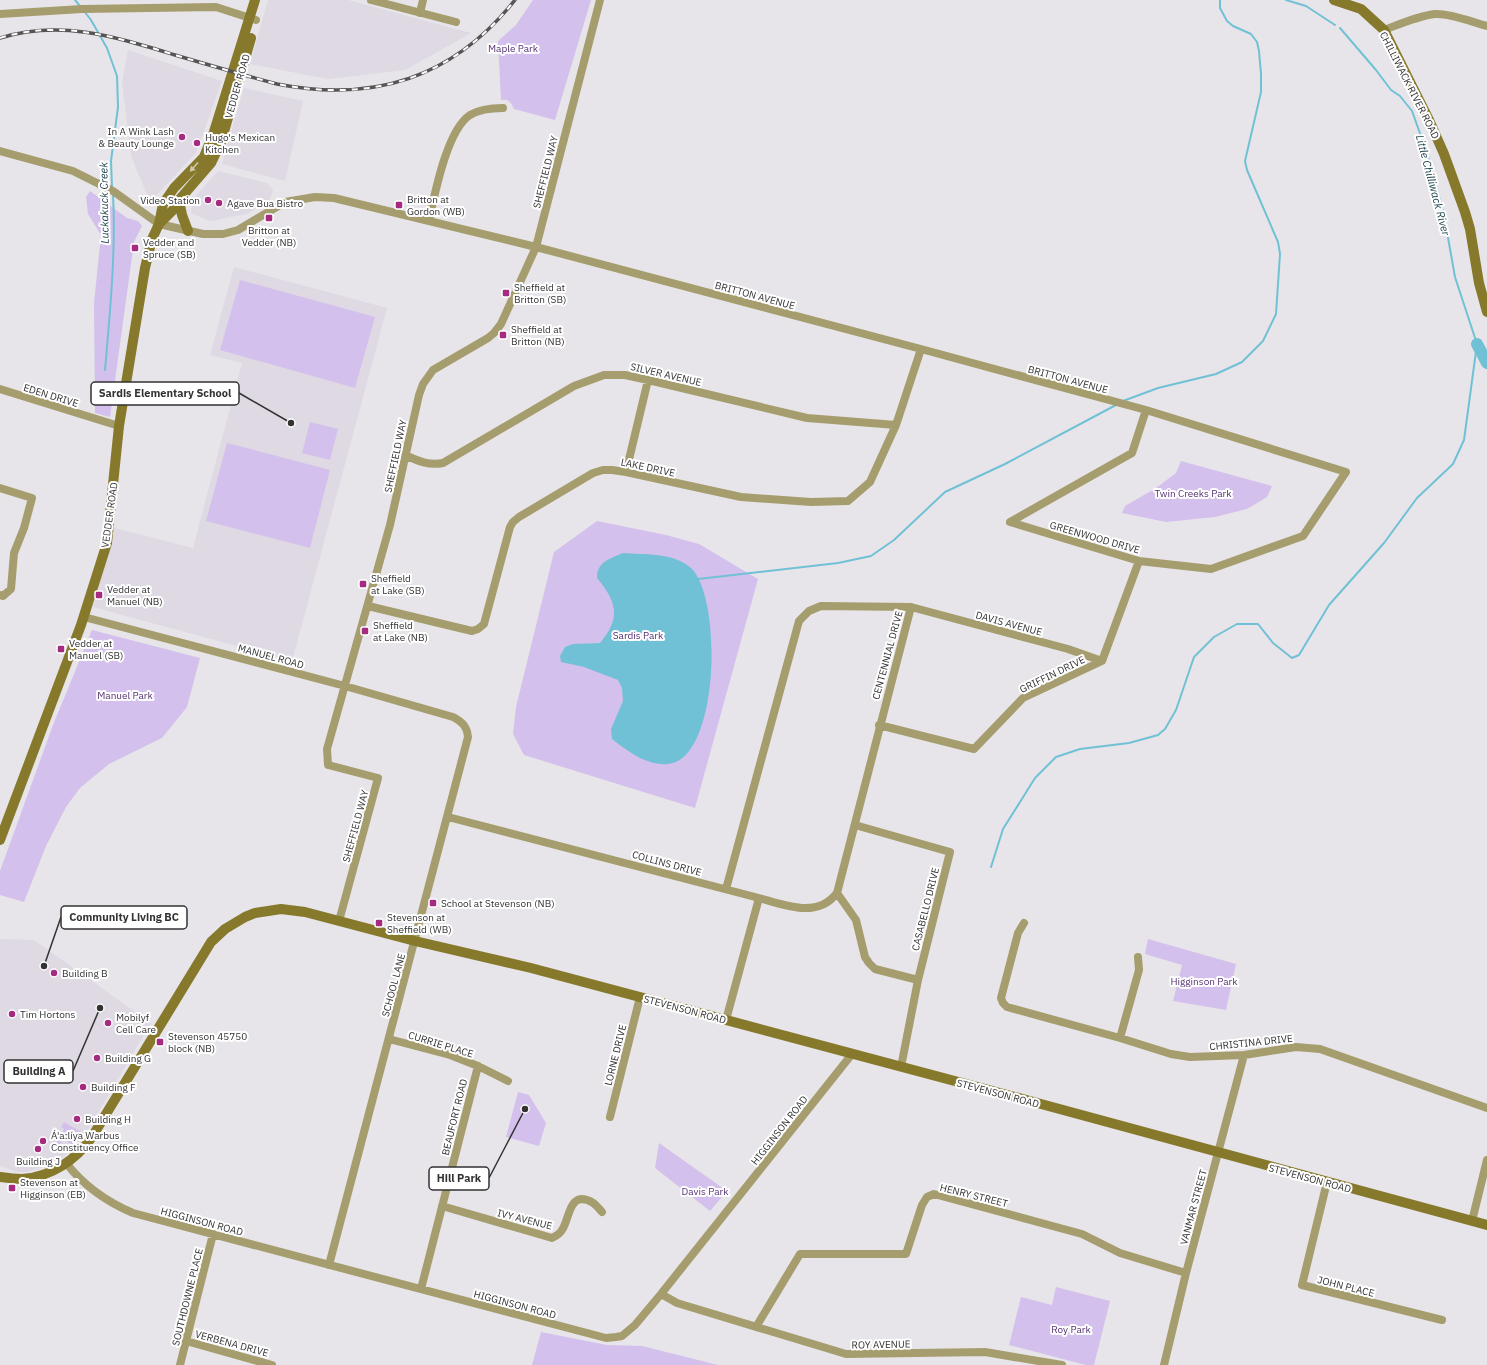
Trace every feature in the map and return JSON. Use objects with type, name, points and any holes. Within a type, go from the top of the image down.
[{"type":"street","name":"VEDDER ROAD","points":[[159,224],[173,210],[211,163],[221,142],[253,19],[255,0]]},
{"type":"street","name":"VEDDER ROAD","points":[[0,840],[84,617],[107,543],[119,426],[145,268],[152,239],[159,224],[163,204],[174,188],[204,156],[213,135],[253,19],[262,0]]},
{"type":"street","points":[[371,0],[456,22]]},
{"type":"street","points":[[420,13],[423,0]]},
{"type":"street","name":"SHEFFIELD WAY","points":[[339,921],[378,778],[328,765],[327,749],[393,513],[419,395],[423,384],[434,370],[488,338],[501,324],[536,247],[600,0]]},
{"type":"street","name":"CHILLIWACK RIVER ROAD","points":[[1334,0],[1361,9],[1384,30],[1429,120],[1457,187],[1470,229],[1479,284],[1487,312]]},
{"type":"street","points":[[0,14],[82,9],[216,7],[253,19]]},
{"type":"street","points":[[1384,30],[1424,16],[1436,14],[1446,15],[1487,26]]},
{"type":"street","points":[[429,220],[448,147],[455,132],[470,115],[491,108],[503,108]]},
{"type":"street","points":[[0,151],[74,171],[113,191],[159,224]]},
{"type":"street","name":"BRITTON AVENUE","points":[[159,224],[203,234],[223,234],[245,227],[276,206],[286,202],[315,196],[334,198],[536,247],[922,349],[1146,410],[1346,472]]},
{"type":"street","points":[[180,200],[182,215],[188,231]]},
{"type":"street","name":"LAKE DRIVE","points":[[368,606],[472,631],[478,629],[484,624],[510,527],[513,522],[593,473],[607,470],[626,472],[741,497],[811,502],[848,501],[870,482],[896,425],[922,349]]},
{"type":"street","name":"SILVER AVENUE","points":[[405,455],[424,463],[435,465],[443,463],[574,386],[604,375],[625,375],[807,418],[896,425]]},
{"type":"street","points":[[626,472],[648,380]]},
{"type":"street","name":"EDEN DRIVE","points":[[0,389],[119,426]]},
{"type":"street","name":"GREENWOOD DRIVE","points":[[1146,410],[1132,453],[1010,522],[1139,561],[1211,569],[1304,536],[1346,472]]},
{"type":"street","points":[[0,488],[32,498],[24,528],[14,553],[11,589],[3,596],[0,595]]},
{"type":"street","points":[[1102,661],[1139,561]]},
{"type":"street","name":"CENTENNIAL DRIVE","points":[[726,889],[798,621],[809,611],[821,606],[910,607],[837,893]]},
{"type":"street","name":"DAVIS AVENUE","points":[[910,607],[1068,649],[1102,661]]},
{"type":"street","name":"MANUEL ROAD","points":[[84,617],[345,686],[453,717]]},
{"type":"street","name":"GRIFFIN DRIVE","points":[[879,725],[974,749],[1022,698],[1102,661]]},
{"type":"street","name":"SCHOOL LANE","points":[[329,1265],[468,736],[465,725],[453,717]]},
{"type":"street","name":"COLLINS DRIVE","points":[[448,816],[759,898]]},
{"type":"street","name":"CASABELLO DRIVE","points":[[855,825],[950,852],[918,980],[901,1067]]},
{"type":"street","points":[[726,1020],[759,898],[797,908],[815,908],[831,900],[837,893],[856,920],[869,963],[875,969],[918,980]]},
{"type":"street","name":"STEVENSON ROAD","points":[[2,1177],[22,1179],[49,1173],[78,1155],[92,1137],[207,948],[216,936],[224,929],[245,918],[266,910],[290,910],[531,968],[1487,1225]]},
{"type":"street","name":"CHRISTINA DRIVE","points":[[1024,923],[1018,933],[1001,998],[1007,1007],[1120,1038],[1171,1054],[1184,1056],[1210,1057],[1244,1055],[1296,1047],[1320,1048],[1487,1108]]},
{"type":"street","points":[[1120,1038],[1139,970],[1138,957]]},
{"type":"street","name":"LORNE DRIVE","points":[[610,1117],[640,997]]},
{"type":"street","name":"CURRIE PLACE","points":[[389,1039],[450,1055],[478,1066],[508,1081]]},
{"type":"street","name":"HIGGINSON ROAD","points":[[66,1163],[90,1188],[115,1206],[133,1213],[606,1338],[616,1337],[627,1332],[662,1294],[852,1054]]},
{"type":"street","name":"VANMAR STREET","points":[[1164,1365],[1186,1273],[1244,1055]]},
{"type":"street","name":"BEAUFORT ROAD","points":[[421,1289],[478,1066]]},
{"type":"street","points":[[1472,1221],[1487,1160]]},
{"type":"street","name":"JOHN PLACE","points":[[1326,1182],[1302,1285],[1442,1320]]},
{"type":"street","name":"HENRY STREET","points":[[756,1327],[800,1254],[906,1254],[922,1205],[927,1197],[934,1194],[1082,1234],[1120,1253],[1186,1273]]},
{"type":"street","name":"IVY AVENUE","points":[[442,1206],[552,1238],[562,1230],[573,1203],[577,1200],[584,1199],[594,1202],[602,1212]]},
{"type":"street","name":"SOUTHDOWNE PLACE","points":[[180,1365],[213,1234]]},
{"type":"street","name":"ROY AVENUE","points":[[662,1294],[677,1303],[846,1354],[985,1352],[1062,1365]]},
{"type":"street","name":"VERBENA DRIVE","points":[[186,1341],[272,1365]]},
{"type":"shaded area","points":[[268,0],[348,0],[471,33],[405,70],[328,79],[250,64]]},
{"type":"shaded area","points":[[128,50],[222,81],[196,153],[150,202],[131,156],[122,82]]},
{"type":"shaded area","points":[[244,88],[303,101],[285,181],[222,164]]},
{"type":"shaded area","points":[[218,171],[267,183],[273,190],[270,199],[247,214],[210,221],[191,213],[193,199]]},
{"type":"shaded area","points":[[234,267],[387,308],[292,661],[93,607],[114,528],[193,548],[242,363],[210,355]]},
{"type":"shaded area","points":[[0,939],[34,940],[151,1023],[78,1145],[60,1159],[46,1166],[26,1172],[18,1172],[0,1166]]},
{"type":"green space","name":"Maple Park","points":[[533,0],[591,0],[555,120],[514,109],[512,104],[506,100],[501,100],[498,41],[516,25]]},
{"type":"green space","points":[[90,191],[127,218],[138,221],[142,226],[134,242],[110,417],[95,413],[94,303],[101,235],[88,214],[86,197]]},
{"type":"green space","points":[[240,280],[375,317],[355,388],[220,350]]},
{"type":"green space","points":[[310,422],[338,429],[330,460],[302,453]]},
{"type":"green space","points":[[227,443],[330,470],[310,548],[206,521]]},
{"type":"green space","name":"Twin Creeks Park","points":[[1181,461],[1272,486],[1267,497],[1247,509],[1215,517],[1166,522],[1122,513],[1125,506],[1156,488],[1176,473]]},
{"type":"green space","name":"Sardis Park","points":[[597,521],[666,535],[699,544],[758,579],[695,808],[524,755],[513,734],[516,707],[554,552]]},
{"type":"green space","name":"Manuel Park","points":[[92,630],[200,658],[187,707],[162,738],[109,764],[80,788],[66,807],[46,846],[24,902],[0,895],[0,871],[53,725]]},
{"type":"green space","name":"Higginson Park","points":[[1148,939],[1236,964],[1226,1010],[1173,1001],[1182,965],[1145,954]]},
{"type":"green space","points":[[518,1092],[529,1095],[546,1123],[539,1146],[506,1137]]},
{"type":"green space","points":[[64,1122],[83,1133],[73,1145],[63,1139],[58,1146],[55,1134],[61,1135],[64,1129],[61,1127]]},
{"type":"green space","name":"Davis Park","points":[[659,1143],[727,1191],[710,1211],[655,1168]]},
{"type":"green space","name":"Roy Park","points":[[1056,1287],[1110,1301],[1094,1365],[1086,1365],[1009,1345],[1021,1297],[1052,1305]]},
{"type":"green space","points":[[541,1332],[607,1345],[642,1346],[718,1365],[532,1365]]},
{"type":"water","points":[[623,553],[658,555],[683,562],[690,567],[701,583],[708,609],[711,641],[711,674],[707,707],[698,735],[685,756],[668,764],[652,763],[638,757],[612,739],[611,729],[623,701],[622,688],[618,680],[584,667],[561,662],[560,656],[565,647],[573,644],[600,643],[607,634],[614,618],[614,610],[609,595],[597,578],[598,572],[599,568],[605,561]]},
{"type":"waterway","name":"Luckakuck Creek","points":[[75,0],[80,6]]},
{"type":"waterway","points":[[1123,401],[1158,388],[1216,374],[1242,362],[1263,341],[1276,314],[1280,254],[1278,242],[1247,170],[1245,161],[1261,92],[1259,51],[1257,42],[1251,34],[1233,26],[1227,21],[1220,8],[1220,0]]},
{"type":"waterway","name":"Little Chilliwack River","points":[[1286,0],[1306,6],[1335,25]]},
{"type":"waterway","name":"Luckakuck Creek","points":[[84,11],[107,48],[117,76],[118,107],[111,161],[112,187]]},
{"type":"waterway","points":[[991,867],[1003,829],[1035,778],[1056,757],[1080,749],[1129,743],[1158,735],[1165,729],[1176,710],[1194,657],[1214,637],[1237,624],[1258,624],[1273,643],[1292,658],[1299,655],[1329,605],[1384,543],[1417,498],[1453,464],[1464,440],[1477,344],[1455,277],[1444,215],[1427,153],[1412,111],[1400,96],[1391,90],[1340,28]]},
{"type":"waterway","name":"Luckakuck Creek","points":[[105,370],[111,304],[114,238],[113,194]]},
{"type":"waterway","name":"Little Chilliwack River","points":[[1477,344],[1487,363]]},
{"type":"waterway","points":[[698,579],[838,563],[871,556],[894,540],[945,492],[1005,464],[1116,405]]},
{"type":"railway","points":[[0,38],[45,30],[67,30],[88,33],[131,42],[277,84],[313,89],[346,90],[379,86],[409,78],[438,66],[465,49],[491,27],[515,0]]},
{"type":"place","name":"In A Wink Lash & Beauty Lounge","points":[[182,137]]},
{"type":"place","name":"Hugo's Mexican Kitchen","points":[[197,143]]},
{"type":"place","name":"Video Station","points":[[208,200]]},
{"type":"place","name":"Agave Bua Bistro","points":[[219,203]]},
{"type":"place","name":"Britton at Gordon (WB)","points":[[399,205]]},
{"type":"place","name":"Britton at Vedder (NB)","points":[[269,218]]},
{"type":"place","name":"Vedder and Spruce (SB)","points":[[135,248]]},
{"type":"place","name":"Sheffield at Britton (SB)","points":[[506,293]]},
{"type":"place","name":"Sheffield at Britton (NB)","points":[[503,335]]},
{"type":"place","name":"Sardis Elementary School","points":[[291,423]]},
{"type":"place","name":"Sheffield at Lake (SB)","points":[[363,584]]},
{"type":"place","name":"Vedder at Manuel (NB)","points":[[99,595]]},
{"type":"place","name":"Sheffield at Lake (NB)","points":[[365,631]]},
{"type":"place","name":"Vedder at Manuel (SB)","points":[[61,649]]},
{"type":"place","name":"School at Stevenson (NB)","points":[[433,903]]},
{"type":"place","name":"Stevenson at Sheffield (WB)","points":[[379,923]]},
{"type":"place","name":"Community Living BC","points":[[44,966]]},
{"type":"place","name":"Building B","points":[[54,973]]},
{"type":"place","name":"Building A","points":[[100,1008]]},
{"type":"place","name":"Tim Hortons","points":[[12,1014]]},
{"type":"place","name":"Mobilyf Cell Care","points":[[108,1023]]},
{"type":"place","name":"Stevenson 45750 block (NB)","points":[[160,1042]]},
{"type":"place","name":"Building G","points":[[97,1058]]},
{"type":"place","name":"Building F","points":[[83,1087]]},
{"type":"place","name":"Hill Park","points":[[525,1109]]},
{"type":"place","name":"Building H","points":[[77,1119]]},
{"type":"place","name":"Á'a:líya Warbus Constituency Office","points":[[43,1141]]},
{"type":"place","name":"Building J","points":[[38,1149]]},
{"type":"place","name":"Stevenson at Higginson (EB)","points":[[12,1188]]}]
